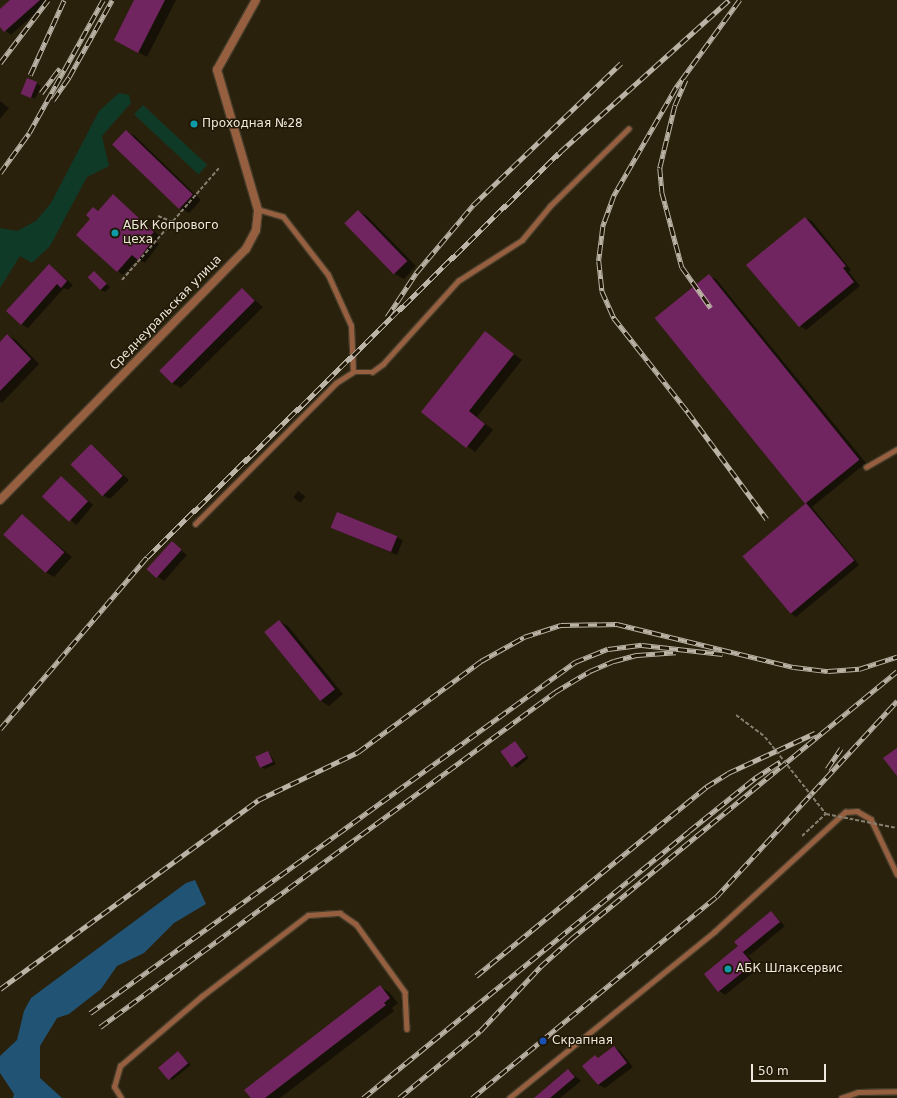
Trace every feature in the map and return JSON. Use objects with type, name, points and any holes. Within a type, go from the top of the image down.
[{"type":"street","name":"Среднеуральская улица","points":[[0,500],[246,249],[256,230],[258,210],[217,70],[256,0]]},
{"type":"lane","points":[[195,524],[336,383],[353,372],[372,372],[383,364],[458,281],[522,240],[550,206],[628,129]]},
{"type":"lane","points":[[258,210],[283,217],[328,274],[351,326],[353,372]]},
{"type":"lane","points":[[866,467],[897,449]]},
{"type":"lane","points":[[509,1098],[714,932],[845,812],[856,811],[871,819],[897,874]]},
{"type":"lane","points":[[121,1098],[114,1087],[120,1066],[202,996],[308,915],[340,913],[356,924],[405,992],[407,1029]]},
{"type":"lane","points":[[841,1098],[858,1092],[897,1092]]},
{"type":"path","points":[[122,280],[219,168]]},
{"type":"path","points":[[158,216],[173,222]]},
{"type":"path","points":[[736,715],[765,737],[826,814],[897,828]]},
{"type":"path","points":[[802,836],[826,814]]},
{"type":"green space","points":[[119,93],[129,95],[131,103],[102,136],[109,166],[87,177],[50,246],[32,263],[20,256],[0,288],[0,228],[17,231],[36,221],[51,203],[99,111]]},
{"type":"green space","points":[[143,105],[207,165],[198,175],[134,115]]},
{"type":"water","points":[[195,880],[206,904],[174,923],[144,953],[117,966],[101,989],[69,1014],[57,1018],[40,1046],[40,1078],[62,1098],[13,1098],[14,1094],[0,1073],[0,1056],[17,1040],[24,1011],[31,998],[186,883]]},
{"type":"building","points":[[10,0],[40,0],[4,32],[0,27],[0,9]]},
{"type":"building","points":[[134,0],[165,0],[138,53],[114,40]]},
{"type":"building","points":[[27,78],[37,82],[31,98],[21,94]]},
{"type":"building","points":[[126,130],[193,195],[179,209],[112,144]]},
{"type":"building","name":"АБК Копрового цеха","points":[[113,194],[154,232],[149,237],[153,240],[138,260],[132,255],[117,272],[76,235],[90,219],[86,215],[93,207],[98,211]]},
{"type":"building","points":[[358,210],[407,261],[394,274],[344,223]]},
{"type":"building","points":[[805,217],[846,266],[843,268],[854,282],[799,327],[746,265]]},
{"type":"building","points":[[49,264],[67,281],[61,288],[57,284],[21,325],[6,311]]},
{"type":"building","points":[[94,271],[107,284],[100,290],[88,277]]},
{"type":"building","points":[[709,274],[859,460],[805,504],[655,318]]},
{"type":"building","points":[[242,288],[255,301],[172,383],[159,371]]},
{"type":"building","points":[[485,331],[514,354],[469,411],[485,424],[466,448],[421,412]]},
{"type":"building","points":[[7,334],[31,359],[0,391],[0,342]]},
{"type":"building","points":[[91,444],[123,476],[102,496],[70,465]]},
{"type":"building","points":[[61,476],[88,501],[69,522],[42,496]]},
{"type":"building","points":[[806,503],[854,560],[791,614],[742,556]]},
{"type":"building","points":[[337,512],[397,536],[391,552],[331,528]]},
{"type":"building","points":[[22,514],[64,552],[46,573],[3,535]]},
{"type":"building","points":[[172,541],[182,550],[156,578],[147,569]]},
{"type":"building","points":[[279,620],[335,689],[320,701],[264,632]]},
{"type":"building","points":[[515,741],[526,756],[512,767],[500,752]]},
{"type":"building","points":[[897,748],[897,776],[883,758]]},
{"type":"building","points":[[268,751],[273,762],[260,768],[255,757]]},
{"type":"building","name":"АБК Шлаксервис","points":[[771,911],[780,922],[743,952],[741,950],[753,964],[718,992],[704,974],[738,946],[734,942]]},
{"type":"building","points":[[380,985],[390,998],[384,1003],[386,1005],[265,1098],[251,1098],[244,1090]]},
{"type":"building","points":[[614,1046],[627,1063],[598,1085],[582,1066],[595,1055],[598,1058]]},
{"type":"building","points":[[178,1051],[188,1063],[168,1080],[158,1068]]},
{"type":"building","points":[[568,1069],[575,1077],[550,1098],[534,1098]]},
{"type":"railway","points":[[0,63],[48,0]]},
{"type":"railway","points":[[30,75],[64,0]]},
{"type":"railway","points":[[0,173],[29,133],[103,0]]},
{"type":"railway","points":[[53,100],[69,77],[112,0]]},
{"type":"railway","points":[[0,729],[147,557],[560,152],[729,0]]},
{"type":"railway","points":[[740,0],[676,88],[614,196],[603,227],[599,261],[602,291],[614,318],[688,412],[767,519]]},
{"type":"railway","points":[[387,317],[416,273],[473,205],[621,63]]},
{"type":"railway","points":[[41,93],[60,68]]},
{"type":"railway","points":[[686,80],[675,106],[660,168],[662,192],[682,267],[711,308]]},
{"type":"railway","points":[[0,989],[258,800],[358,752],[481,661],[524,637],[561,625],[617,624],[794,667],[828,671],[859,669],[897,657]]},
{"type":"railway","points":[[90,1013],[575,662],[608,649],[642,645],[722,654]]},
{"type":"railway","points":[[100,1027],[555,692],[590,671],[614,661],[637,655],[676,652]]},
{"type":"railway","points":[[399,1098],[480,1031],[540,967],[571,939],[897,671]]},
{"type":"railway","points":[[472,1098],[716,897],[897,701]]},
{"type":"railway","points":[[476,976],[706,787],[728,773],[815,733]]},
{"type":"railway","points":[[827,769],[841,748]]},
{"type":"railway","points":[[363,1098],[689,831],[755,778],[780,762]]},
{"type":"place","name":"Проходная №28","points":[[194,124]]},
{"type":"place","name":"АБК Копрового цеха","points":[[115,233]]},
{"type":"place","name":"АБК Шлаксервис","points":[[728,969]]},
{"type":"place","name":"Скрапная","points":[[543,1041]]}]
